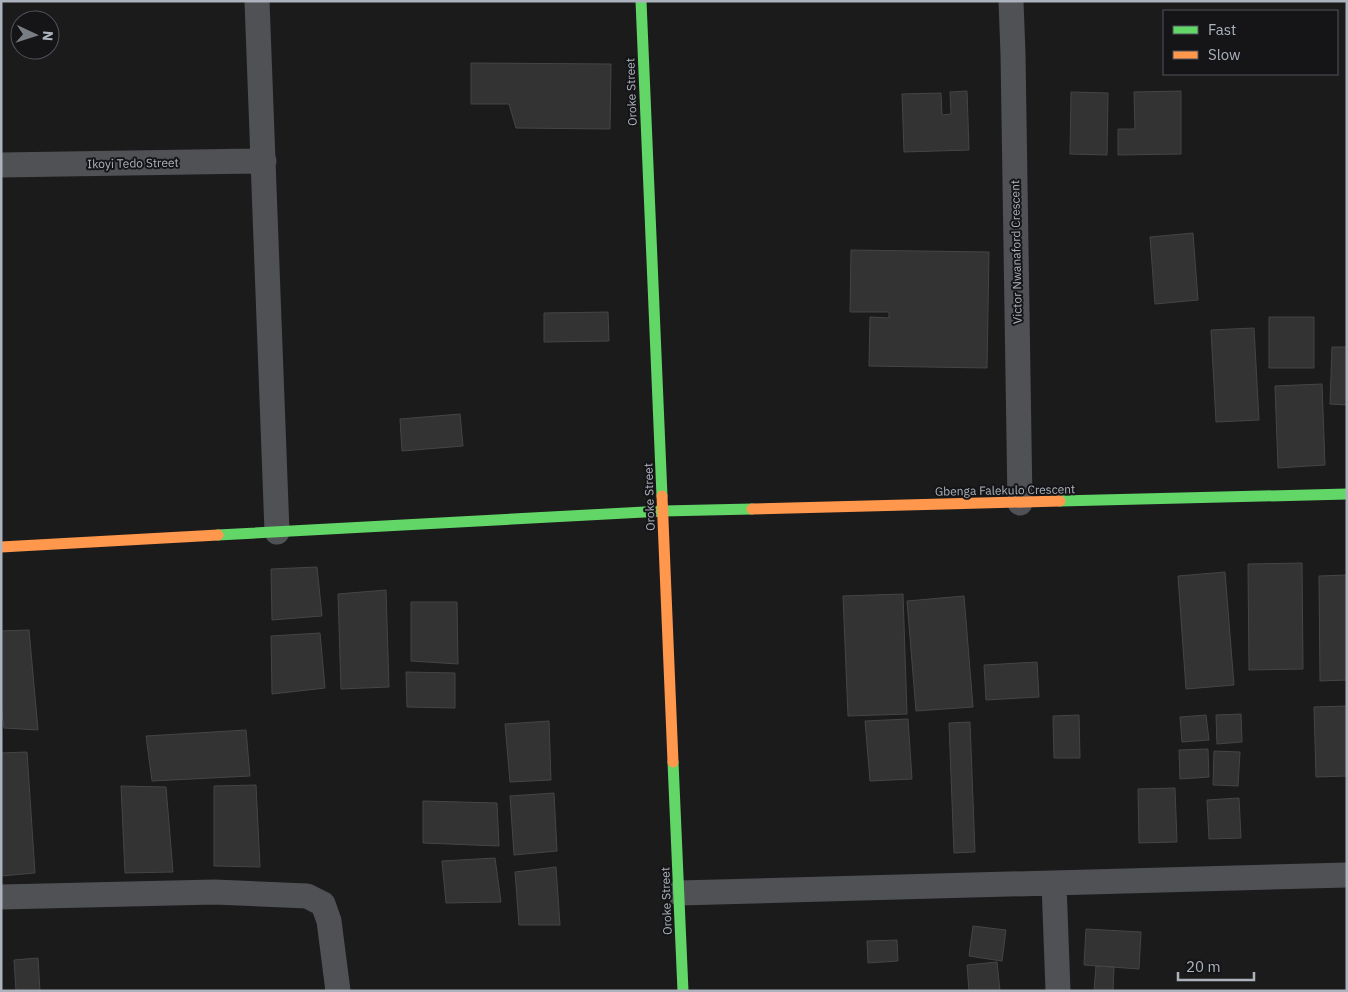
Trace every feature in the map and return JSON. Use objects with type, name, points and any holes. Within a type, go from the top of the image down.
[{"type":"street","points":[[257,1],[277,532]]},
{"type":"street","name":"Oroke Street","points":[[641,1],[683,991]]},
{"type":"street","name":"Victor Nwanaford Crescent","points":[[1011,1],[1014,54],[1020,503]]},
{"type":"street","name":"Ikoyi Tedo Street","points":[[1,165],[264,161]]},
{"type":"street","name":"Gbenga Falekulo Crescent","points":[[1,547],[663,511],[1347,494]]},
{"type":"street","points":[[679,893],[1347,875]]},
{"type":"street","points":[[1054,883],[1058,991]]},
{"type":"street","points":[[1,898],[215,892],[307,896],[323,904],[329,921],[338,991]]},
{"type":"building","points":[[471,63],[611,64],[610,129],[516,128],[509,104],[471,104]]},
{"type":"building","points":[[967,91],[969,150],[904,152],[902,94],[941,93],[942,115],[951,114],[950,92]]},
{"type":"building","points":[[1181,91],[1181,154],[1118,155],[1118,129],[1135,129],[1134,92]]},
{"type":"building","points":[[1071,92],[1108,93],[1107,155],[1070,154]]},
{"type":"building","points":[[1193,233],[1198,300],[1155,304],[1150,237]]},
{"type":"building","points":[[851,250],[989,252],[987,368],[869,366],[870,317],[889,318],[889,312],[850,312]]},
{"type":"building","points":[[608,312],[609,341],[544,342],[544,313]]},
{"type":"building","points":[[1269,317],[1314,317],[1314,368],[1269,368]]},
{"type":"building","points":[[1254,328],[1259,420],[1216,422],[1211,330]]},
{"type":"building","points":[[1332,347],[1347,347],[1347,405],[1330,404]]},
{"type":"building","points":[[1322,384],[1325,465],[1278,468],[1275,386]]},
{"type":"building","points":[[460,414],[463,446],[402,451],[400,419]]},
{"type":"building","points":[[1302,563],[1303,669],[1249,670],[1248,564]]},
{"type":"building","points":[[317,567],[322,616],[272,620],[271,569]]},
{"type":"building","points":[[1225,572],[1234,685],[1186,689],[1178,576]]},
{"type":"building","points":[[1347,575],[1347,680],[1320,681],[1319,576]]},
{"type":"building","points":[[386,590],[389,687],[341,689],[338,594]]},
{"type":"building","points":[[903,594],[907,714],[848,716],[843,596]]},
{"type":"building","points":[[964,596],[973,707],[916,711],[907,601]]},
{"type":"building","points":[[411,602],[457,602],[458,664],[411,661]]},
{"type":"building","points":[[29,630],[38,730],[4,728],[1,703],[1,631]]},
{"type":"building","points":[[320,633],[325,688],[272,694],[271,636]]},
{"type":"building","points":[[1037,662],[1039,697],[986,700],[984,665]]},
{"type":"building","points":[[406,672],[455,673],[455,708],[407,707]]},
{"type":"building","points":[[1347,706],[1347,776],[1316,777],[1314,707]]},
{"type":"building","points":[[1241,714],[1242,742],[1217,744],[1216,715]]},
{"type":"building","points":[[1079,715],[1080,758],[1054,758],[1053,716]]},
{"type":"building","points":[[1206,715],[1209,740],[1182,742],[1180,717]]},
{"type":"building","points":[[908,719],[912,779],[870,781],[865,721]]},
{"type":"building","points":[[549,721],[551,780],[510,782],[505,724]]},
{"type":"building","points":[[970,722],[975,852],[954,853],[949,723]]},
{"type":"building","points":[[246,730],[250,776],[152,781],[146,736]]},
{"type":"building","points":[[1208,749],[1209,777],[1180,779],[1179,750]]},
{"type":"building","points":[[1214,751],[1240,752],[1238,786],[1213,785]]},
{"type":"building","points":[[27,752],[35,873],[1,876],[1,753]]},
{"type":"building","points":[[256,785],[260,867],[214,866],[214,786]]},
{"type":"building","points":[[121,786],[166,787],[173,872],[125,873]]},
{"type":"building","points":[[1175,788],[1177,842],[1139,843],[1138,789]]},
{"type":"building","points":[[554,793],[557,851],[514,855],[510,796]]},
{"type":"building","points":[[1239,798],[1241,838],[1209,839],[1207,800]]},
{"type":"building","points":[[423,801],[497,803],[499,846],[423,843]]},
{"type":"building","points":[[495,858],[501,902],[446,903],[442,861]]},
{"type":"building","points":[[556,867],[560,925],[519,925],[515,872]]},
{"type":"building","points":[[973,926],[1006,930],[1002,961],[969,956]]},
{"type":"building","points":[[1086,929],[1141,932],[1139,969],[1084,965]]},
{"type":"building","points":[[897,940],[898,961],[868,963],[867,941]]},
{"type":"building","points":[[38,958],[40,991],[16,991],[14,960]]},
{"type":"building","points":[[997,962],[1000,991],[969,991],[967,965]]},
{"type":"building","points":[[1096,966],[1114,967],[1113,991],[1094,991]]},
{"type":"traffic: fast","points":[[641,1],[662,496]]},
{"type":"traffic: fast","points":[[1060,501],[1347,494]]},
{"type":"traffic: fast","points":[[218,535],[663,511],[752,509]]},
{"type":"traffic: fast","points":[[673,762],[683,991]]},
{"type":"traffic: slow","points":[[662,496],[673,762]]},
{"type":"traffic: slow","points":[[752,509],[1060,501]]},
{"type":"traffic: slow","points":[[1,547],[218,535]]}]
